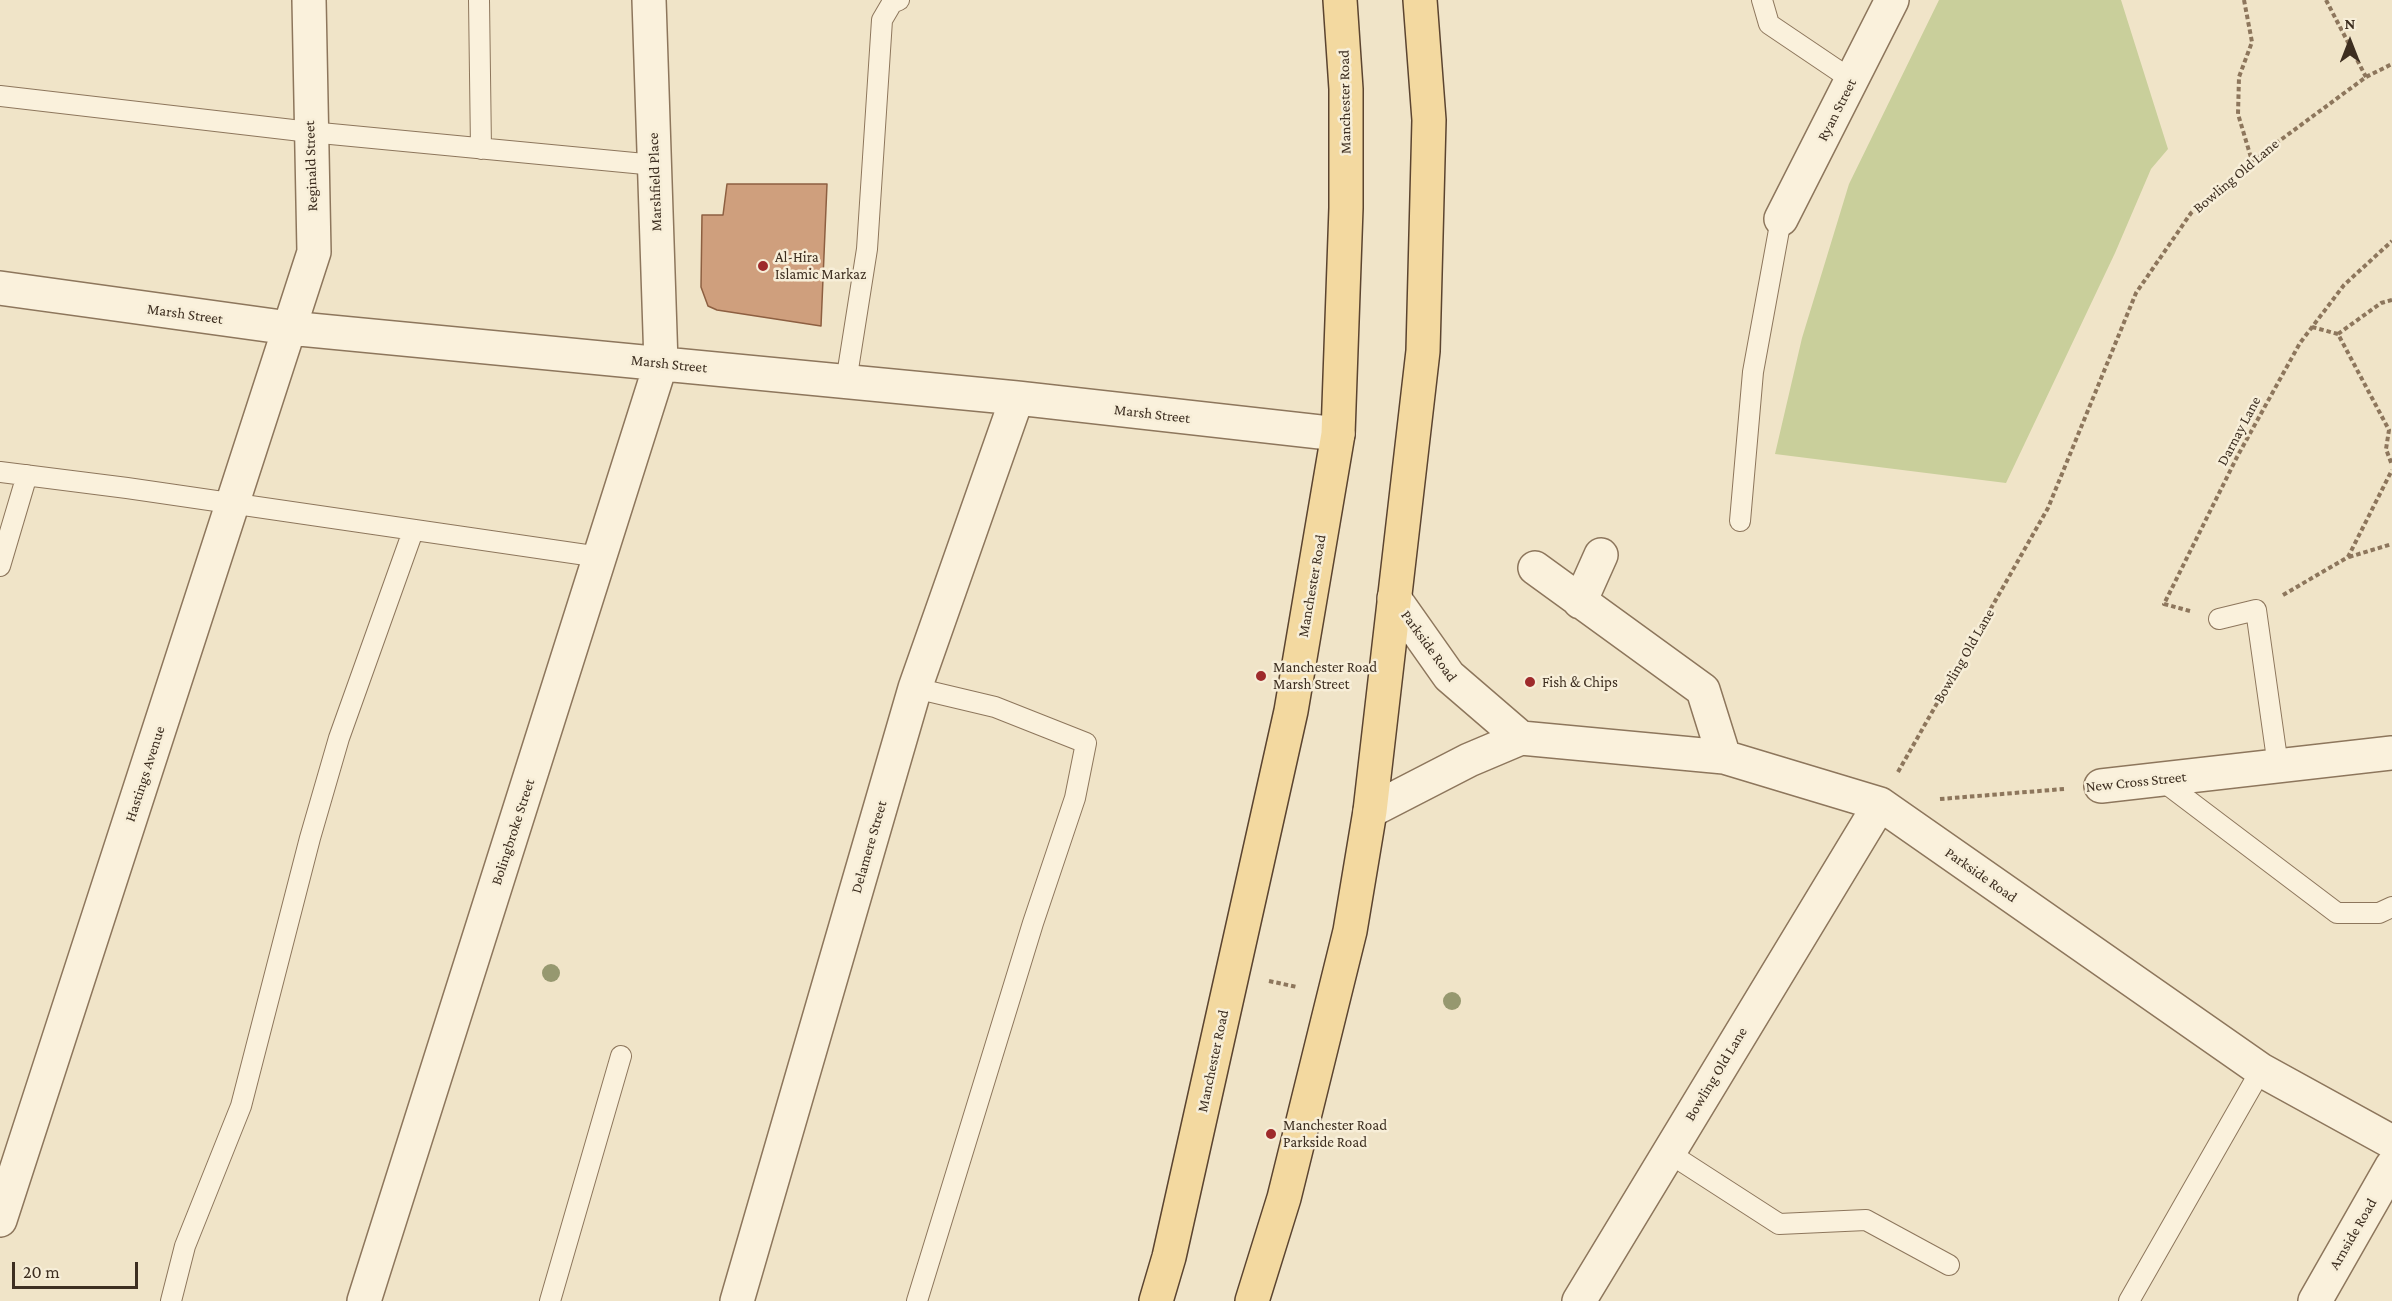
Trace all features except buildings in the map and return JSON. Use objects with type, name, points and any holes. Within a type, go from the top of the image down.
[{"type":"main road","name":"Manchester Road","points":[[1156,1301],[1169,1257],[1291,711],[1338,434],[1346,208],[1346,89],[1340,0]]},
{"type":"main road","points":[[1252,1301],[1284,1198],[1350,931],[1370,812],[1423,351],[1429,120],[1419,0]]},
{"type":"street","name":"Reginald Street","points":[[289,328],[314,252],[309,0]]},
{"type":"street","name":"Marshfield Place","points":[[649,0],[661,363]]},
{"type":"street","name":"Ryan Street","points":[[1781,219],[1892,0]]},
{"type":"street","name":"Marsh Street","points":[[0,288],[289,328],[1017,398],[1338,434]]},
{"type":"street","name":"Hastings Avenue","points":[[0,1220],[289,328]]},
{"type":"street","name":"Bolingbroke Street","points":[[364,1301],[661,363]]},
{"type":"street","name":"Delamere Street","points":[[737,1301],[915,688],[1017,398]]},
{"type":"street","points":[[1580,602],[1601,555]]},
{"type":"street","points":[[1535,568],[1703,690],[1724,757]]},
{"type":"street","name":"Parkside Road","points":[[1394,598],[1449,676],[1521,738]]},
{"type":"street","name":"Parkside Road","points":[[1370,812],[1469,760],[1521,738],[1724,757],[1880,804],[2261,1070],[2392,1142]]},
{"type":"street","name":"New Cross Street","points":[[2101,786],[2392,753]]},
{"type":"street","name":"Bowling Old Lane","points":[[1579,1301],[1880,804]]},
{"type":"street","name":"Arnside Road","points":[[2315,1301],[2392,1166]]},
{"type":"lane","points":[[479,0],[481,148]]},
{"type":"lane","points":[[846,382],[867,249],[882,20],[892,3],[899,0]]},
{"type":"lane","points":[[1762,0],[1769,24],[1852,80]]},
{"type":"lane","points":[[0,96],[310,132],[655,165]]},
{"type":"lane","points":[[1740,521],[1753,372],[1781,219]]},
{"type":"lane","points":[[0,472],[600,557]]},
{"type":"lane","points":[[0,566],[27,475]]},
{"type":"lane","points":[[171,1301],[185,1246],[241,1106],[310,838],[339,738],[413,531]]},
{"type":"lane","points":[[2219,619],[2256,610],[2278,766]]},
{"type":"lane","points":[[915,688],[995,707],[1086,742],[1075,798],[1033,923],[917,1301]]},
{"type":"lane","points":[[2160,779],[2337,913],[2379,913],[2392,907]]},
{"type":"lane","points":[[549,1301],[590,1170],[621,1056]]},
{"type":"lane","points":[[2129,1301],[2261,1070]]},
{"type":"lane","points":[[1669,1153],[1779,1224],[1866,1220],[1949,1265]]},
{"type":"path","points":[[2244,0],[2252,42],[2239,77],[2238,114],[2252,160]]},
{"type":"path","points":[[2326,0],[2366,77]]},
{"type":"path","name":"Bowling Old Lane","points":[[1880,804],[2048,508],[2136,293],[2192,213],[2252,160],[2366,77],[2392,64]]},
{"type":"path","name":"Darnay Lane","points":[[2219,619],[2164,604],[2243,447],[2300,343],[2344,285],[2392,241]]},
{"type":"path","points":[[2338,334],[2381,303],[2392,300]]},
{"type":"path","points":[[2312,327],[2338,334],[2390,430],[2386,449],[2392,465]]},
{"type":"path","points":[[2348,557],[2392,471]]},
{"type":"path","points":[[2256,610],[2348,557],[2392,544]]},
{"type":"path","name":"New Cross Street","points":[[1938,799],[2101,786]]},
{"type":"path","points":[[1227,996],[1257,1003],[1263,980],[1300,988],[1304,966],[1339,974]]},
{"type":"green space","points":[[1939,0],[2121,0],[2168,149],[2151,169],[2115,253],[2006,483],[1775,454],[1802,338],[1849,184]]},
{"type":"place","name":"Al-Hira Islamic Markaz","points":[[763,266]]},
{"type":"place","name":"Manchester Road Marsh Street","points":[[1261,676]]},
{"type":"place","name":"Fish & Chips","points":[[1530,682]]},
{"type":"place","name":"Manchester Road Parkside Road","points":[[1271,1134]]}]
